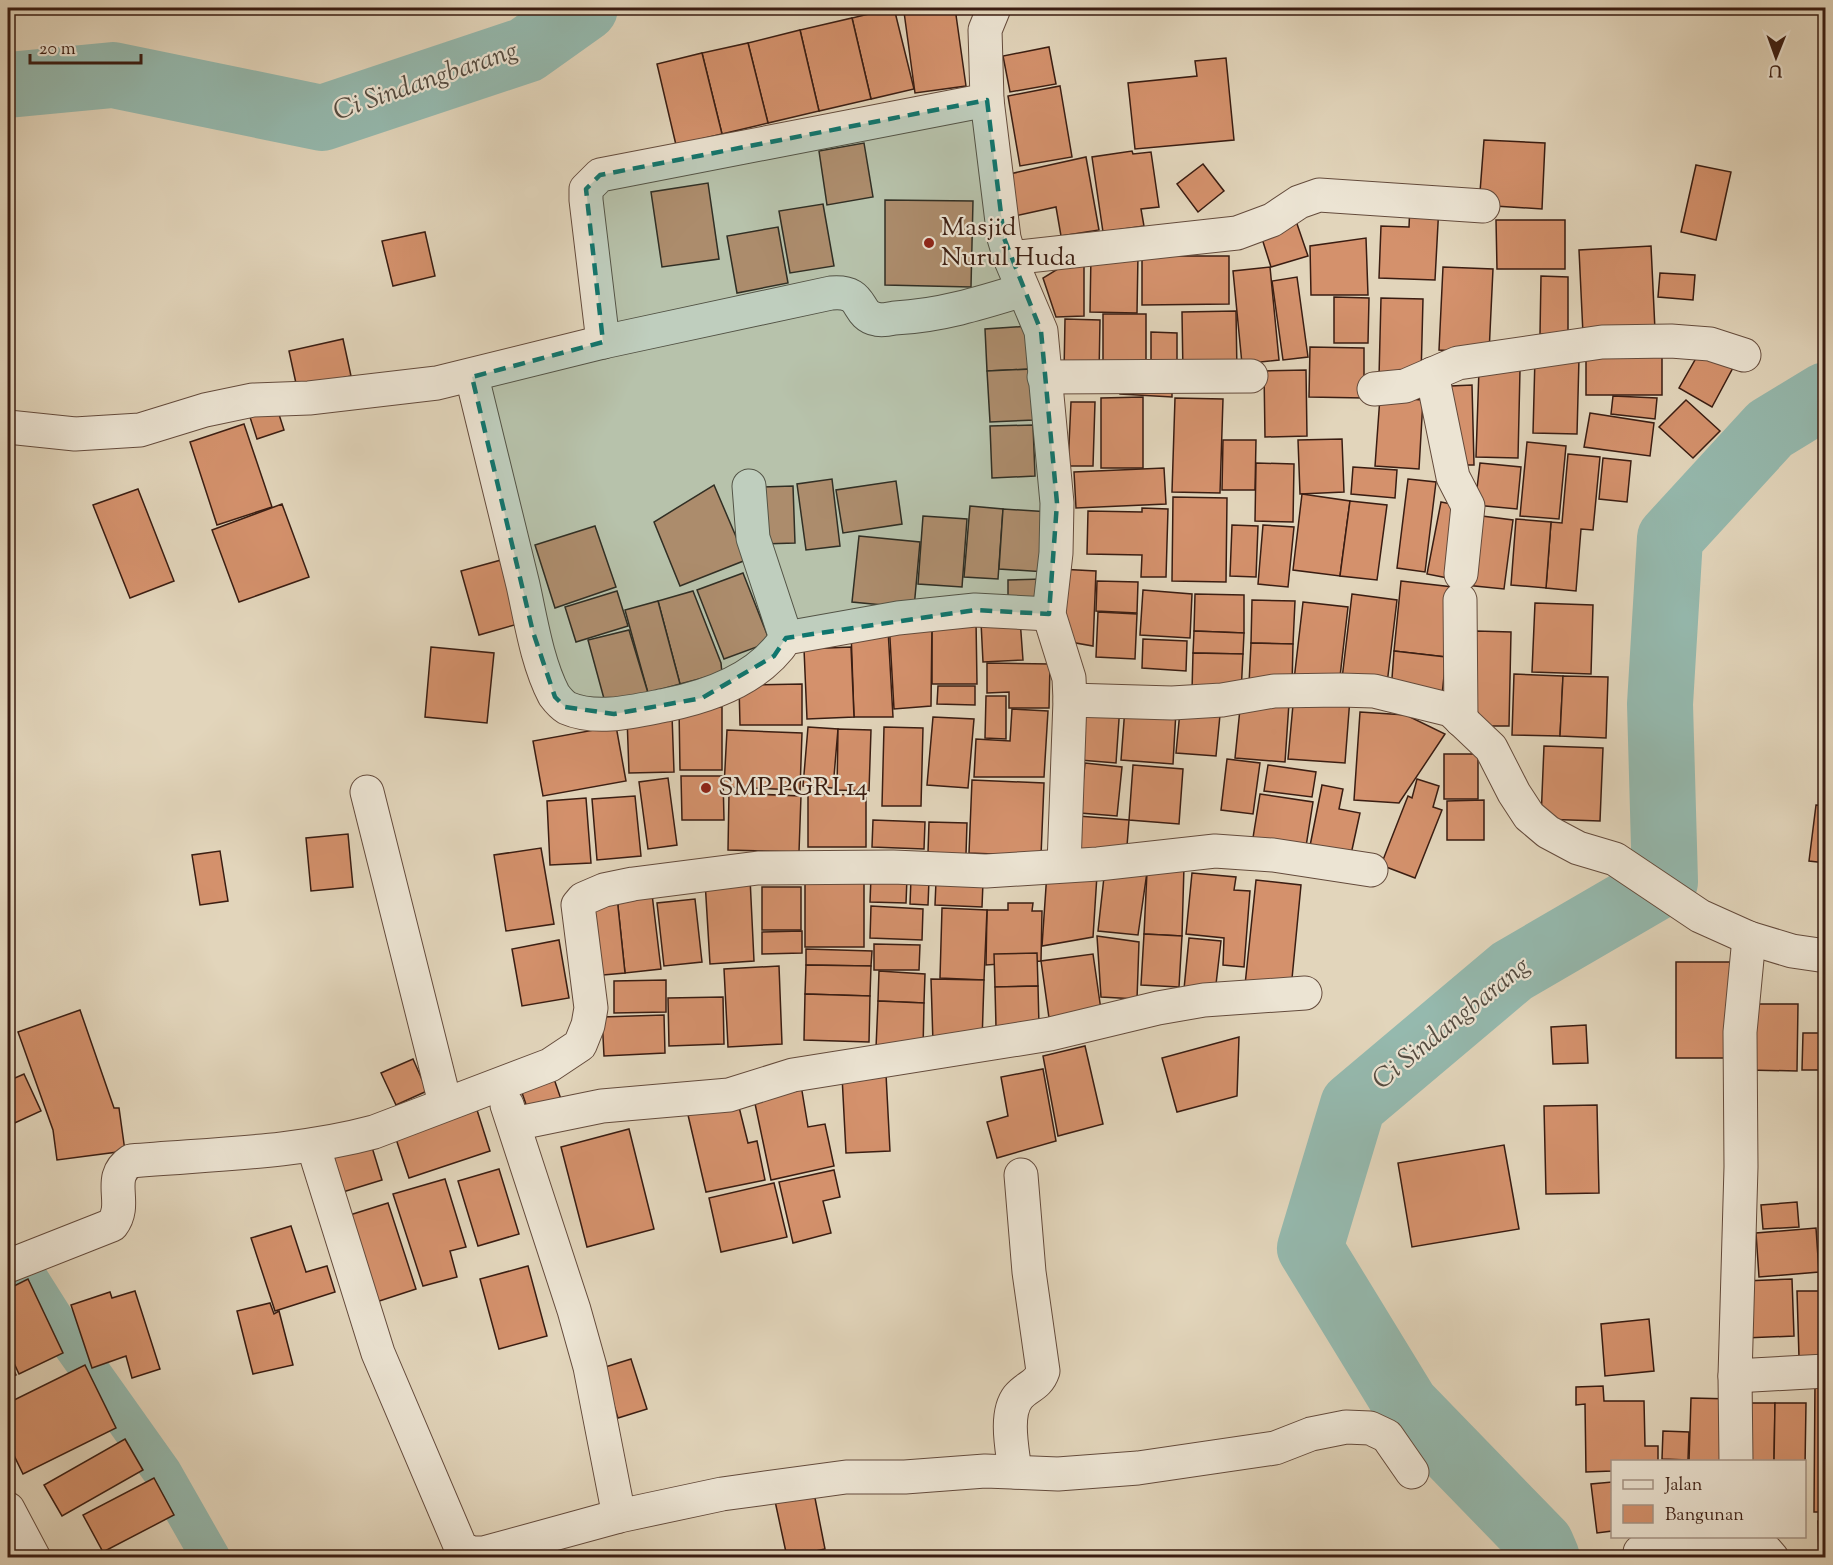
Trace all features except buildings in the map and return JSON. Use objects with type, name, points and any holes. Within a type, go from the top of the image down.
[{"type":"street","points":[[994,8],[985,30],[987,100],[1003,228],[1010,258],[1041,331],[1057,503],[1056,553],[1049,614],[1069,678],[1064,865]]},
{"type":"street","points":[[603,342],[586,200],[586,189],[600,175],[987,100]]},
{"type":"street","points":[[1010,258],[1237,233],[1272,220],[1299,202],[1319,195],[1483,206]]},
{"type":"street","points":[[8,427],[75,434],[140,430],[206,410],[253,400],[321,397],[472,376],[603,342],[831,293],[843,292],[854,296],[866,313],[876,320],[907,318],[966,307],[1023,290]]},
{"type":"street","points":[[1374,389],[1405,386],[1458,363],[1602,342],[1710,344],[1744,355]]},
{"type":"street","points":[[1432,374],[1453,477],[1468,506],[1460,587],[1461,720]]},
{"type":"street","points":[[472,376],[533,632],[555,697],[565,707],[588,713],[614,714],[702,698],[724,689],[774,656],[786,638],[898,618],[975,610],[1049,614]]},
{"type":"street","points":[[1044,377],[1251,376]]},
{"type":"street","points":[[749,486],[753,538],[786,638]]},
{"type":"street","points":[[1070,699],[1172,702],[1222,700],[1313,689],[1374,691],[1451,710],[1491,748],[1528,816],[1548,832],[1578,848],[1614,859],[1700,916],[1749,938],[1792,951],[1826,956]]},
{"type":"street","points":[[367,792],[445,1103]]},
{"type":"street","points":[[8,1266],[112,1226],[119,1216],[121,1205],[116,1186],[117,1178],[124,1166],[131,1161],[313,1145],[374,1132],[445,1103],[550,1065],[580,1045],[588,1025],[591,1008],[578,905],[583,899],[604,890],[699,874],[758,868],[893,867],[986,871],[1215,851],[1273,855],[1371,870]]},
{"type":"street","points":[[1737,1460],[1736,1377],[1741,1167],[1740,1032],[1749,938]]},
{"type":"street","points":[[514,1124],[602,1106],[729,1095],[793,1075],[1050,1034],[1204,1000],[1305,993]]},
{"type":"street","points":[[500,1083],[588,1359],[619,1516]]},
{"type":"street","points":[[313,1145],[378,1353],[461,1548],[472,1553],[484,1553],[619,1516],[723,1494],[846,1477],[905,1477],[985,1471],[1070,1473],[1226,1457],[1275,1448],[1311,1434],[1346,1427],[1370,1428],[1387,1436],[1412,1472]]},
{"type":"street","points":[[1015,1472],[1012,1410],[1017,1398],[1040,1382],[1043,1371],[1029,1272],[1021,1175]]},
{"type":"street","points":[[1736,1377],[1826,1371]]},
{"type":"street","points":[[8,1509],[34,1557]]},
{"type":"street","points":[[1640,1552],[1740,1542],[1766,1551],[1772,1557]]},
{"type":"highlighted area","points":[[987,100],[1004,238],[1041,331],[1057,503],[1049,614],[975,610],[786,638],[774,656],[702,698],[614,714],[565,707],[555,697],[533,632],[472,377],[603,342],[586,200],[586,189],[600,175]]},
{"type":"waterway","name":"Ci Sindangbarang","points":[[8,85],[113,75],[322,118],[526,50],[585,8]]},
{"type":"waterway","name":"Ci Sindangbarang","points":[[1547,1558],[1541,1544],[1406,1405],[1310,1248],[1353,1105],[1512,971],[1665,882],[1660,704],[1670,538],[1770,429],[1826,395]]},
{"type":"waterway","points":[[21,1266],[62,1331],[162,1472],[211,1558]]},
{"type":"place","name":"Masjid Nurul Huda","points":[[929,243]]},
{"type":"place","name":"SMP PGRI 14","points":[[706,788]]}]
